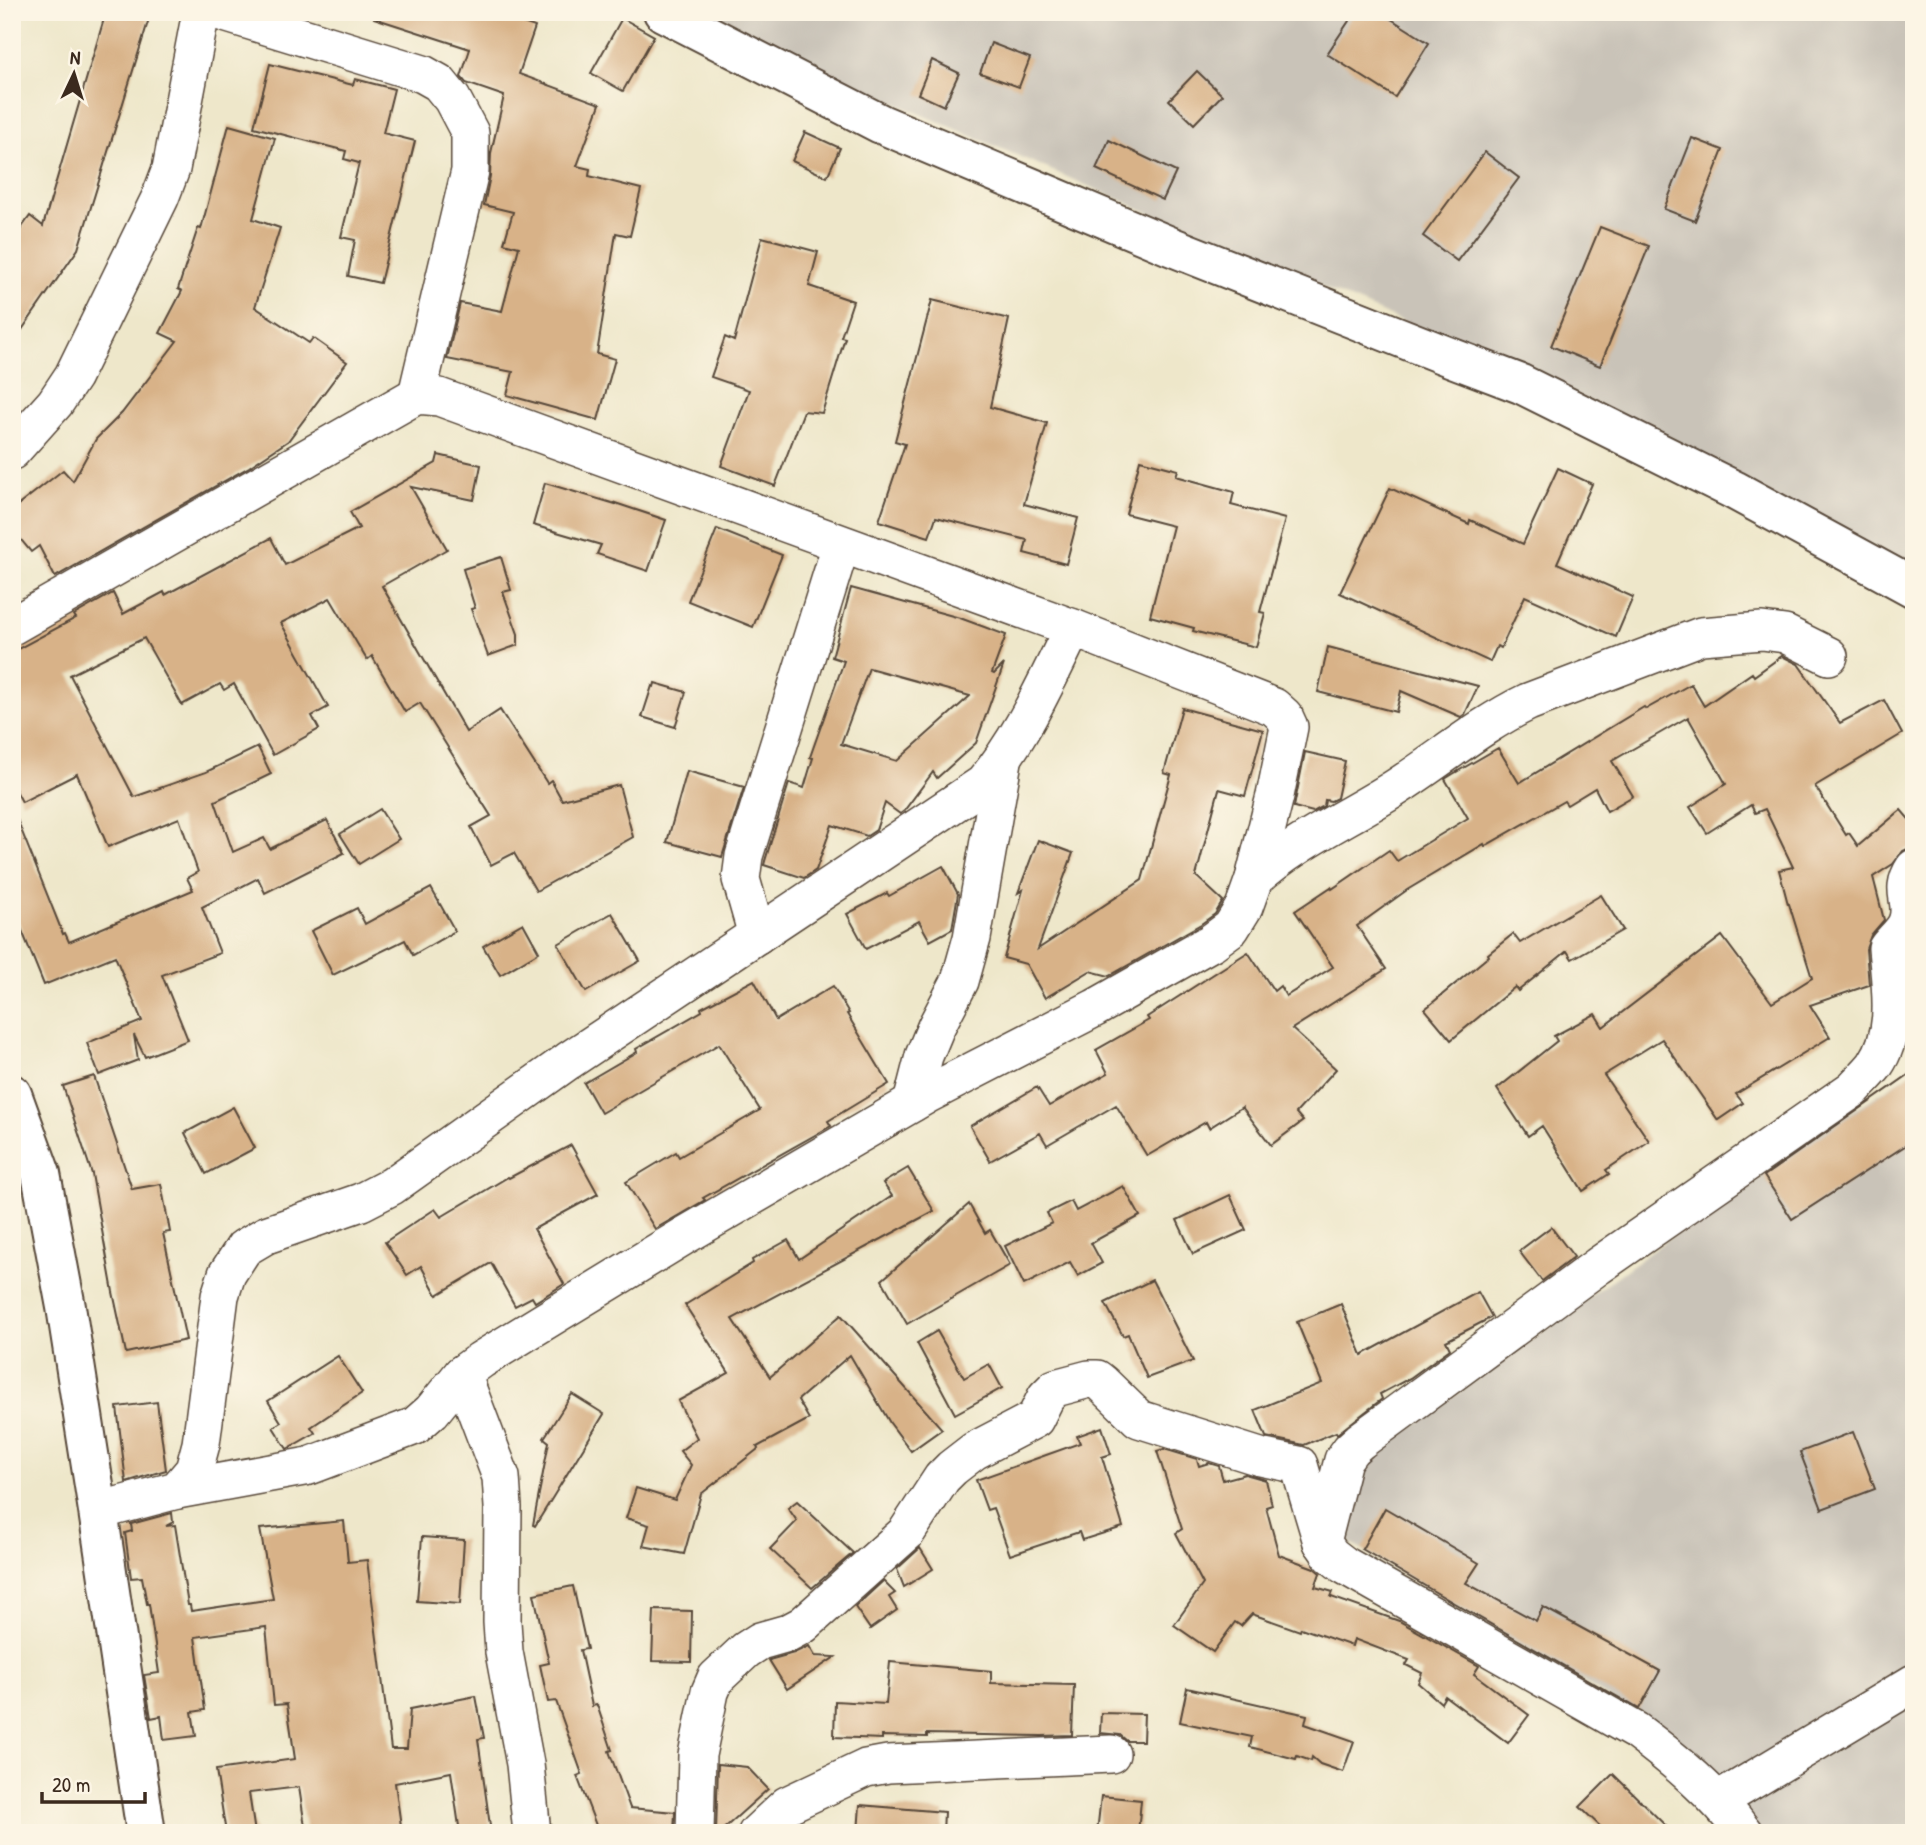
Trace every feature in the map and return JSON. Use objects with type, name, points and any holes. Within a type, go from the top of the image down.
[{"type":"street","points":[[12,450],[55,403],[73,376],[160,198],[171,169],[201,12]]},
{"type":"street","points":[[221,12],[423,74],[439,83],[452,99],[470,133],[470,171],[417,395]]},
{"type":"street","points":[[663,12],[894,129],[1170,246],[1521,384],[1734,490],[1914,588]]},
{"type":"street","points":[[12,626],[417,395],[439,397],[1073,628],[1273,707],[1284,716],[1289,727],[1275,796],[1244,907],[1231,928],[1212,942],[1095,1008],[912,1103],[674,1242],[481,1360],[462,1374],[432,1411],[415,1426],[309,1466],[177,1489],[99,1511]]},
{"type":"street","points":[[757,934],[741,879],[744,856],[841,545]]},
{"type":"street","points":[[177,1489],[194,1470],[201,1444],[220,1296],[227,1274],[244,1248],[266,1236],[361,1202],[392,1186],[568,1060],[983,784],[1003,761],[1026,722],[1073,628]]},
{"type":"street","points":[[1254,879],[1273,861],[1391,790],[1502,715],[1528,702],[1701,636],[1762,631],[1784,634],[1829,656]]},
{"type":"street","points":[[912,1103],[924,1056],[960,981],[972,938],[1003,761]]},
{"type":"street","points":[[1322,1542],[1343,1460],[1360,1441],[1598,1266],[1853,1089],[1875,1065],[1888,1039],[1892,1010],[1887,948],[1907,923],[1909,912],[1906,884],[1914,868]]},
{"type":"street","points":[[12,1094],[41,1174],[99,1511],[146,1833]]},
{"type":"street","points":[[462,1374],[502,1477],[504,1652],[525,1765],[532,1833]]},
{"type":"street","points":[[695,1833],[696,1755],[709,1692],[716,1678],[746,1650],[760,1641],[788,1633],[803,1625],[906,1532],[942,1478],[952,1468],[974,1451],[990,1445],[1035,1419],[1046,1397],[1055,1388],[1097,1379],[1139,1419],[1260,1457],[1298,1465],[1343,1460]]},
{"type":"street","points":[[1298,1465],[1322,1542],[1331,1555],[1344,1565],[1636,1731],[1657,1746],[1718,1801],[1744,1833]]},
{"type":"street","points":[[1718,1801],[1914,1683]]},
{"type":"street","points":[[758,1833],[787,1805],[866,1768],[888,1764],[1111,1754]]},
{"type":"shaded area","points":[[684,12],[1914,12],[1914,581],[1455,344]]},
{"type":"shaded area","points":[[1914,1071],[1914,1833],[1757,1833],[1698,1757],[1636,1714],[1337,1535],[1356,1468],[1761,1171]]},
{"type":"building","points":[[106,12],[151,12],[78,249],[12,344],[12,241],[30,216],[43,226]]},
{"type":"building","points":[[375,12],[491,12],[535,27],[519,74],[600,104],[577,166],[590,169],[589,176],[641,189],[630,236],[616,233],[597,354],[615,359],[598,420],[507,395],[513,372],[447,359],[460,303],[502,311],[519,247],[504,243],[513,212],[484,205],[491,153],[504,96],[466,83],[461,77],[470,49],[374,18]]},
{"type":"building","points":[[1355,12],[1380,12],[1429,43],[1395,97],[1327,54]]},
{"type":"building","points":[[622,18],[654,36],[623,91],[591,73]]},
{"type":"building","points":[[991,43],[1030,58],[1019,87],[980,73]]},
{"type":"building","points":[[932,60],[959,73],[944,106],[918,94]]},
{"type":"building","points":[[270,64],[353,85],[355,79],[394,89],[383,133],[415,141],[380,283],[348,276],[355,240],[341,237],[359,163],[344,159],[346,151],[254,127]]},
{"type":"building","points":[[1197,71],[1222,95],[1194,124],[1169,100]]},
{"type":"building","points":[[229,125],[275,138],[253,219],[280,228],[255,307],[309,343],[313,338],[347,362],[288,441],[249,467],[55,577],[39,546],[31,552],[12,529],[12,510],[63,470],[73,481],[96,439],[122,413],[177,341],[160,333],[182,291],[178,289],[198,228],[201,229]]},
{"type":"building","points":[[805,132],[840,148],[827,177],[792,161]]},
{"type":"building","points":[[1692,138],[1723,150],[1695,221],[1664,209]]},
{"type":"building","points":[[1109,140],[1176,172],[1163,200],[1096,169]]},
{"type":"building","points":[[1485,152],[1519,178],[1457,261],[1423,236]]},
{"type":"building","points":[[1600,227],[1649,246],[1600,366],[1551,346]]},
{"type":"building","points":[[762,237],[818,252],[809,286],[853,301],[841,337],[845,338],[822,413],[804,411],[775,486],[721,466],[749,390],[711,377],[725,337],[734,341]]},
{"type":"building","points":[[932,300],[1009,319],[990,407],[1047,423],[1024,504],[1078,518],[1066,564],[1024,553],[1027,540],[936,517],[929,537],[879,521],[905,444],[895,441]]},
{"type":"building","points":[[438,455],[481,465],[474,500],[411,487],[447,549],[382,586],[466,732],[500,710],[547,783],[551,780],[562,800],[619,785],[633,837],[536,891],[514,853],[491,865],[471,827],[491,816],[420,703],[405,712],[372,656],[367,660],[330,598],[281,623],[328,707],[312,716],[319,729],[273,755],[234,684],[224,690],[220,684],[182,705],[144,638],[70,675],[134,797],[206,772],[258,747],[271,774],[215,801],[233,852],[264,838],[270,849],[327,820],[344,853],[265,893],[258,878],[202,907],[220,953],[162,975],[188,1040],[145,1057],[134,1035],[138,1060],[99,1075],[87,1043],[142,1021],[115,956],[44,985],[12,906],[12,812],[63,934],[65,933],[69,942],[193,890],[187,878],[198,872],[179,818],[108,847],[77,774],[22,802],[12,783],[12,652],[76,618],[74,615],[113,593],[123,614],[164,592],[165,595],[271,538],[285,565],[359,528],[350,512],[436,463]]},
{"type":"building","points":[[1140,460],[1178,470],[1176,476],[1234,492],[1231,505],[1285,519],[1260,612],[1265,613],[1256,647],[1193,631],[1194,628],[1150,616],[1173,526],[1126,514]]},
{"type":"building","points":[[1558,468],[1592,484],[1557,563],[1633,597],[1616,637],[1525,596],[1501,648],[1497,646],[1490,662],[1340,593],[1390,488],[1469,524],[1470,520],[1523,544]]},
{"type":"building","points":[[545,483],[666,520],[648,571],[597,554],[601,545],[533,525]]},
{"type":"building","points":[[717,529],[782,555],[753,627],[688,601]]},
{"type":"building","points":[[501,557],[511,590],[503,592],[518,634],[518,645],[488,656],[471,609],[475,608],[463,569]]},
{"type":"building","points":[[851,588],[960,618],[1006,635],[992,673],[1004,664],[976,743],[937,778],[933,772],[900,814],[885,803],[876,830],[867,836],[832,825],[816,870],[804,878],[764,865],[789,783],[804,788],[813,758],[810,757],[844,661],[832,657]],"holes":[[[869,668],[970,696],[897,761],[841,744]]]},
{"type":"building","points":[[1328,647],[1478,686],[1461,717],[1401,691],[1396,712],[1318,692]]},
{"type":"building","points":[[1782,656],[1798,664],[1840,723],[1884,700],[1902,734],[1815,786],[1846,835],[1849,833],[1858,846],[1901,810],[1914,825],[1914,846],[1903,851],[1893,864],[1873,877],[1884,920],[1871,935],[1866,949],[1869,985],[1810,1005],[1830,1037],[1736,1094],[1743,1103],[1718,1120],[1662,1039],[1604,1075],[1649,1141],[1606,1170],[1609,1174],[1583,1191],[1542,1126],[1528,1136],[1497,1089],[1557,1041],[1554,1036],[1595,1014],[1603,1027],[1722,936],[1772,1003],[1812,978],[1779,870],[1793,867],[1765,809],[1755,813],[1751,805],[1707,833],[1690,807],[1726,784],[1688,717],[1612,761],[1633,796],[1607,811],[1595,788],[1567,805],[1564,801],[1407,890],[1357,926],[1386,969],[1292,1029],[1336,1069],[1296,1113],[1303,1121],[1271,1145],[1242,1107],[1209,1128],[1206,1122],[1147,1156],[1116,1105],[1047,1145],[1040,1133],[990,1161],[970,1126],[1037,1087],[1049,1106],[1108,1073],[1096,1050],[1149,1020],[1147,1017],[1248,952],[1274,991],[1280,986],[1286,996],[1333,967],[1295,911],[1389,850],[1397,861],[1468,818],[1445,779],[1498,748],[1519,783],[1644,707],[1646,709],[1691,684],[1704,706]]},
{"type":"building","points":[[655,683],[686,692],[675,727],[642,717]]},
{"type":"building","points":[[1182,708],[1263,730],[1245,796],[1219,789],[1196,876],[1223,901],[1215,914],[1201,924],[1109,976],[1090,971],[1045,998],[1026,964],[1004,958],[1023,890],[1018,893],[1038,840],[1073,853],[1038,949],[1142,880],[1171,775],[1164,773]]},
{"type":"building","points":[[1305,752],[1345,761],[1337,798],[1325,800],[1324,806],[1313,812],[1294,807]]},
{"type":"building","points":[[687,771],[744,787],[722,857],[667,842]]},
{"type":"building","points":[[380,809],[399,839],[359,864],[340,834]]},
{"type":"building","points":[[943,866],[958,894],[952,929],[930,941],[919,921],[866,949],[847,914],[887,893],[889,896]]},
{"type":"building","points":[[431,888],[455,931],[413,955],[405,940],[333,975],[311,931],[357,908],[365,924]]},
{"type":"building","points":[[1601,895],[1623,930],[1572,959],[1567,951],[1518,991],[1515,987],[1451,1040],[1425,1009],[1513,934],[1520,943]]},
{"type":"building","points":[[612,913],[640,961],[586,992],[558,944]]},
{"type":"building","points":[[523,923],[539,952],[500,975],[483,946]]},
{"type":"building","points":[[754,980],[776,1020],[833,986],[889,1084],[828,1121],[831,1126],[703,1198],[705,1200],[655,1229],[626,1182],[676,1152],[679,1157],[760,1110],[719,1044],[601,1113],[584,1083],[702,1011],[701,1008]]},
{"type":"building","points":[[1914,1071],[1914,1140],[1792,1219],[1764,1176]]},
{"type":"building","points":[[94,1076],[132,1189],[161,1184],[170,1232],[163,1233],[186,1340],[126,1353],[92,1174],[63,1086]]},
{"type":"building","points":[[233,1107],[255,1148],[206,1174],[185,1133]]},
{"type":"building","points":[[571,1145],[598,1194],[534,1229],[564,1284],[535,1302],[532,1297],[515,1306],[491,1263],[437,1295],[421,1266],[407,1275],[385,1242],[435,1209],[441,1217],[508,1177]]},
{"type":"building","points":[[908,1168],[934,1211],[732,1319],[770,1377],[841,1315],[942,1429],[911,1451],[890,1423],[850,1355],[798,1400],[809,1419],[757,1447],[758,1449],[701,1494],[684,1554],[643,1546],[649,1525],[626,1518],[636,1488],[675,1500],[691,1465],[680,1451],[697,1438],[678,1401],[729,1373],[685,1305],[753,1263],[752,1260],[788,1240],[799,1259],[892,1196],[883,1183]]},
{"type":"building","points":[[1123,1186],[1140,1216],[1091,1243],[1102,1263],[1078,1276],[1070,1262],[1024,1285],[1005,1246],[1052,1223],[1047,1213],[1071,1201],[1076,1211]]},
{"type":"building","points":[[1230,1195],[1246,1230],[1193,1254],[1177,1220]]},
{"type":"building","points":[[969,1204],[985,1233],[990,1230],[1010,1265],[907,1324],[882,1280]]},
{"type":"building","points":[[1551,1227],[1574,1257],[1542,1281],[1519,1251]]},
{"type":"building","points":[[1152,1280],[1193,1361],[1147,1378],[1128,1334],[1123,1336],[1105,1303]]},
{"type":"building","points":[[1478,1292],[1492,1317],[1446,1341],[1450,1349],[1410,1378],[1380,1394],[1382,1399],[1337,1434],[1336,1432],[1304,1445],[1266,1437],[1255,1410],[1322,1383],[1297,1322],[1341,1304],[1362,1355]]},
{"type":"building","points":[[937,1331],[964,1378],[989,1364],[1002,1388],[955,1414],[917,1343]]},
{"type":"building","points":[[338,1356],[362,1393],[311,1427],[315,1433],[287,1449],[273,1427],[281,1422],[268,1401]]},
{"type":"building","points":[[572,1394],[604,1414],[535,1526],[533,1525],[549,1442],[544,1438]]},
{"type":"building","points":[[157,1402],[166,1470],[126,1482],[117,1407]]},
{"type":"building","points":[[1102,1427],[1111,1454],[1102,1457],[1123,1527],[1082,1540],[1079,1532],[1010,1555],[993,1508],[987,1510],[976,1480],[1080,1443],[1077,1436]]},
{"type":"building","points":[[1853,1432],[1875,1489],[1822,1509],[1800,1452]]},
{"type":"building","points":[[1164,1449],[1197,1459],[1199,1466],[1209,1463],[1219,1466],[1223,1480],[1245,1474],[1266,1480],[1272,1505],[1266,1507],[1279,1555],[1314,1568],[1320,1573],[1315,1587],[1333,1592],[1331,1597],[1399,1621],[1479,1666],[1474,1674],[1529,1715],[1508,1743],[1445,1696],[1441,1703],[1418,1683],[1422,1673],[1406,1665],[1409,1660],[1354,1639],[1352,1646],[1252,1614],[1241,1626],[1235,1622],[1213,1652],[1174,1625],[1203,1584],[1176,1533],[1182,1529],[1157,1451]]},
{"type":"building","points":[[797,1501],[853,1553],[812,1588],[770,1549],[797,1521],[788,1508]]},
{"type":"building","points":[[1385,1508],[1479,1563],[1466,1583],[1536,1621],[1543,1607],[1660,1671],[1639,1709],[1362,1549]]},
{"type":"building","points":[[172,1513],[173,1522],[166,1526],[175,1525],[191,1611],[273,1599],[260,1529],[344,1521],[348,1562],[367,1560],[391,1749],[407,1749],[410,1709],[476,1696],[484,1738],[478,1739],[491,1833],[460,1833],[451,1772],[395,1783],[402,1833],[306,1833],[299,1787],[249,1793],[255,1833],[226,1833],[216,1770],[295,1759],[287,1704],[274,1705],[266,1627],[195,1637],[205,1710],[192,1712],[196,1736],[164,1740],[161,1716],[151,1718],[144,1675],[159,1673],[149,1604],[142,1577],[131,1578],[125,1533],[132,1531],[131,1524]]},
{"type":"building","points":[[422,1537],[464,1540],[460,1604],[417,1601]]},
{"type":"building","points":[[920,1548],[933,1569],[904,1587],[897,1569]]},
{"type":"building","points":[[883,1581],[895,1593],[889,1597],[897,1610],[870,1629],[855,1607]]},
{"type":"building","points":[[573,1586],[587,1649],[580,1650],[592,1706],[597,1705],[612,1750],[609,1751],[630,1808],[675,1812],[674,1833],[599,1833],[577,1776],[582,1774],[556,1701],[548,1702],[540,1665],[549,1663],[534,1594]]},
{"type":"building","points":[[654,1610],[692,1611],[691,1662],[652,1661]]},
{"type":"building","points":[[809,1646],[815,1656],[835,1657],[787,1689],[769,1660]]},
{"type":"building","points":[[890,1662],[991,1671],[991,1683],[1074,1685],[1072,1735],[927,1734],[927,1737],[882,1736],[882,1739],[834,1737],[835,1701],[886,1704]]},
{"type":"building","points":[[1187,1688],[1307,1715],[1305,1724],[1354,1741],[1343,1772],[1320,1764],[1312,1757],[1311,1761],[1297,1756],[1296,1759],[1250,1747],[1252,1737],[1180,1722]]},
{"type":"building","points":[[1101,1713],[1144,1714],[1143,1741],[1127,1741],[1120,1735],[1100,1733]]},
{"type":"building","points":[[718,1764],[747,1767],[768,1789],[716,1833]]},
{"type":"building","points":[[1613,1774],[1673,1833],[1607,1833],[1580,1807]]},
{"type":"building","points":[[1101,1796],[1141,1800],[1138,1833],[1097,1833]]},
{"type":"building","points":[[860,1805],[944,1812],[943,1833],[858,1833]]}]
